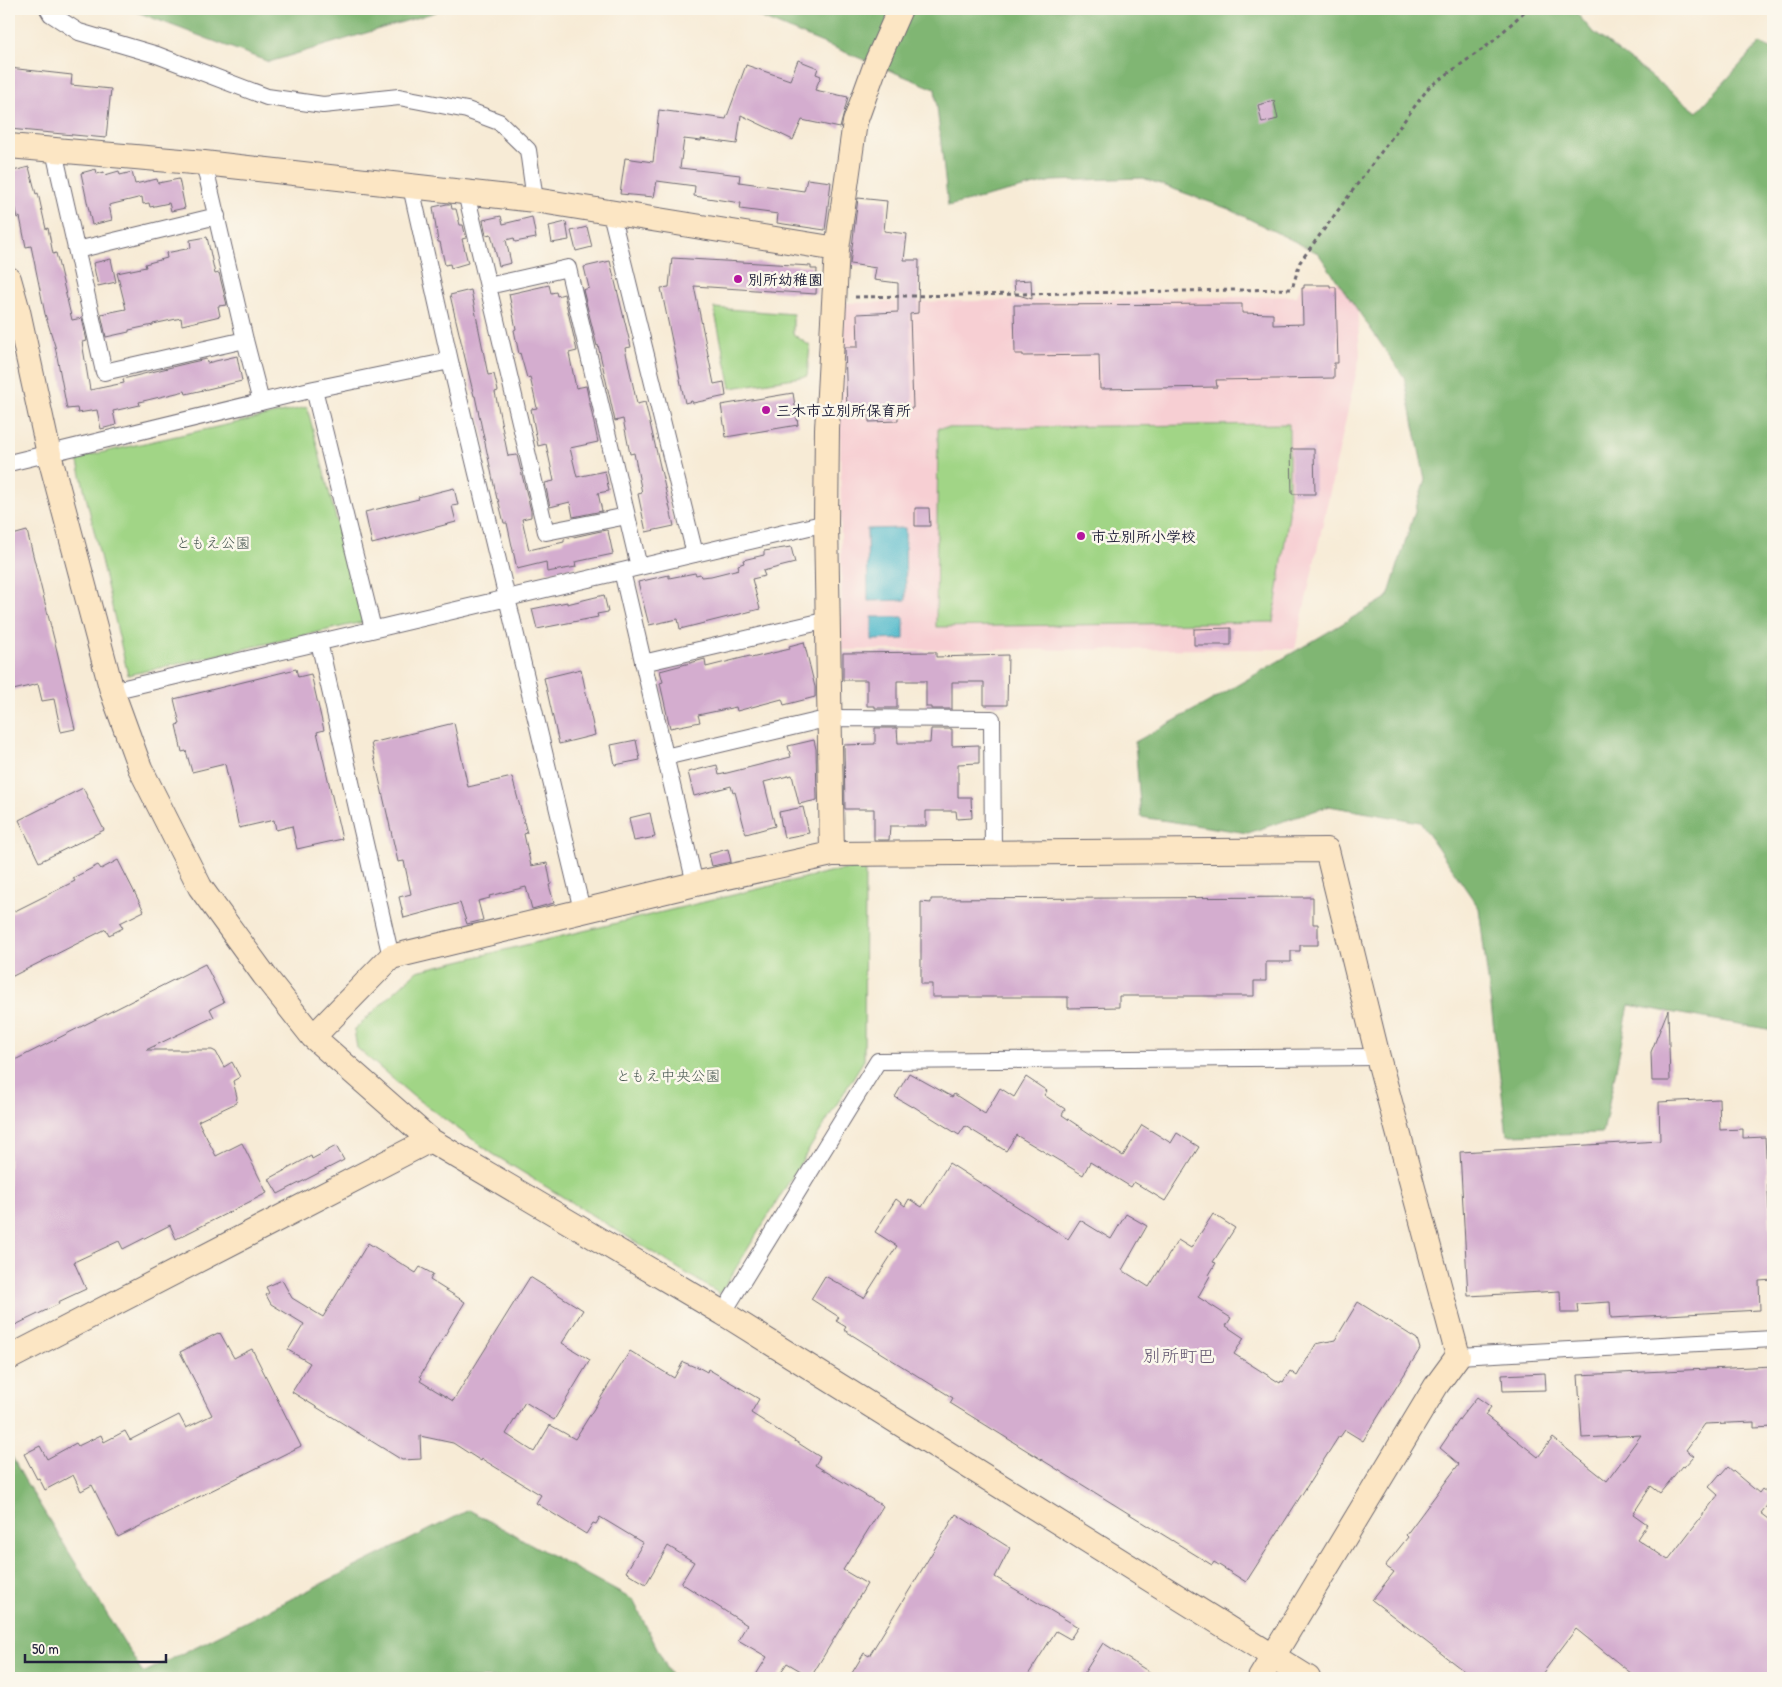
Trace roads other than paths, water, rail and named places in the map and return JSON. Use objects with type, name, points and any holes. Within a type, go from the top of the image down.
[{"type":"street","points":[[48,9],[51,14],[79,32],[157,55],[267,97],[323,105],[399,97],[467,110],[499,122],[528,150],[534,200]]},
{"type":"street","points":[[832,854],[826,524],[827,430],[837,249],[855,122],[877,61],[900,9]]},
{"type":"street","points":[[9,146],[204,163],[534,200],[837,249]]},
{"type":"street","points":[[54,151],[104,372],[245,340]]},
{"type":"street","points":[[204,163],[261,402]]},
{"type":"street","points":[[411,187],[506,598],[582,910]]},
{"type":"street","points":[[466,193],[546,532],[627,516]]},
{"type":"street","points":[[611,213],[694,554]]},
{"type":"street","points":[[76,250],[217,216]]},
{"type":"street","points":[[488,286],[568,268],[640,567]]},
{"type":"street","points":[[9,279],[18,311],[49,454],[112,691],[140,768],[200,887],[264,975],[313,1037],[430,1140],[723,1313],[1308,1678]]},
{"type":"street","points":[[9,463],[314,389],[450,361]]},
{"type":"street","points":[[314,389],[373,629]]},
{"type":"street","points":[[112,691],[826,524]]},
{"type":"street","points":[[622,571],[694,884]]},
{"type":"street","points":[[643,663],[828,620]]},
{"type":"street","points":[[319,642],[391,957]]},
{"type":"street","points":[[665,757],[830,718],[992,719],[993,853]]},
{"type":"street","points":[[313,1037],[391,957],[582,910],[832,854],[1327,850],[1378,1057],[1458,1356]]},
{"type":"street","points":[[723,1313],[878,1061],[1378,1057]]},
{"type":"street","points":[[9,1358],[430,1140]]},
{"type":"street","points":[[1458,1356],[1773,1339]]},
{"type":"street","points":[[1260,1678],[1436,1386],[1458,1356]]},
{"type":"water","points":[[905,528],[906,600],[868,601],[867,529]]},
{"type":"water","points":[[872,617],[904,617],[904,639],[872,640]]},
{"type":"place","name":"別所幼稚園","points":[[738,279]]},
{"type":"place","name":"三木市立別所保育所","points":[[766,410]]},
{"type":"place","name":"市立別所小学校","points":[[1081,536]]},
{"type":"district","name":"別所町巴","points":[[1179,1355]]},
{"type":"park label","name":"ともえ公園","points":[[213,542]]},
{"type":"park label","name":"ともえ中央公園","points":[[668,1075]]}]
